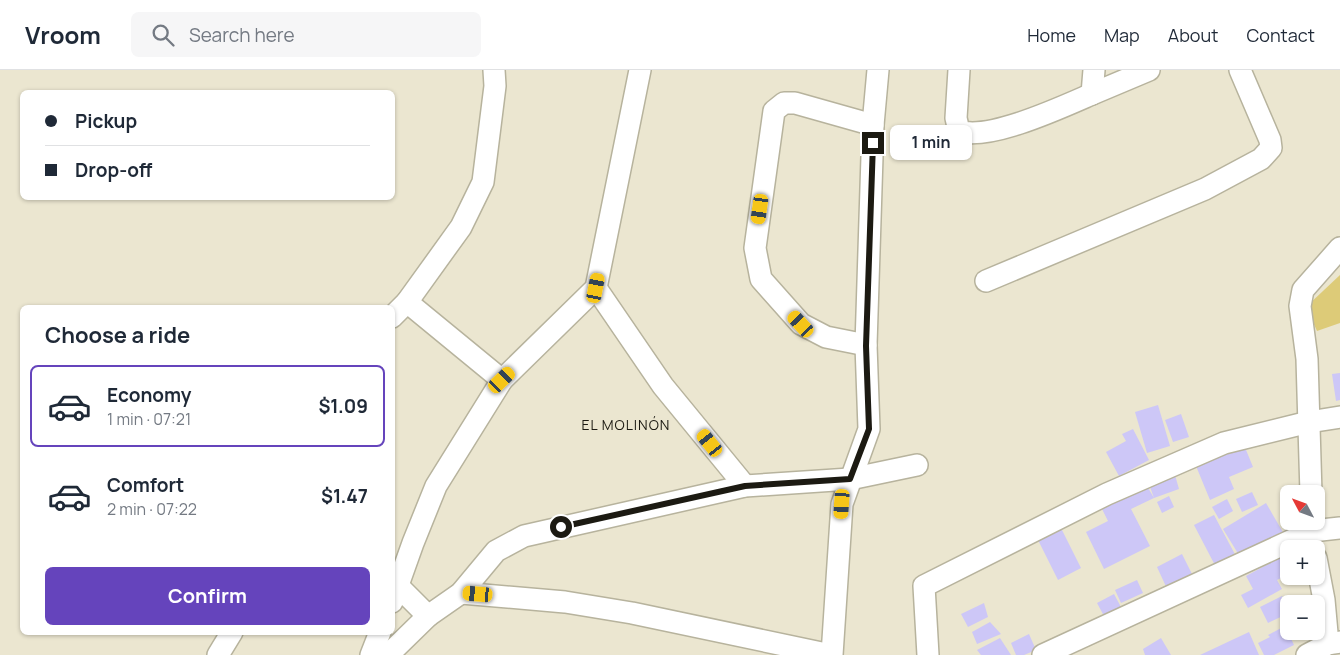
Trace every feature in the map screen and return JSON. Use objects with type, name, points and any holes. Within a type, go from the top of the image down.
[{"type":"street","points":[[395,315],[407,302],[461,227],[483,182],[495,86],[494,70]]},
{"type":"street","points":[[428,616],[396,594],[412,543],[436,486],[502,380],[596,288],[640,70]]},
{"type":"street","points":[[460,592],[565,602],[632,613],[832,655],[842,504],[869,429],[866,346],[873,125],[878,70]]},
{"type":"street","points":[[959,70],[956,118],[959,131],[968,134],[982,133],[1032,119],[1149,70]]},
{"type":"street","points":[[1092,94],[1094,70]]},
{"type":"street","points":[[986,281],[1204,188],[1261,159],[1271,148],[1270,140],[1240,70]]},
{"type":"street","points":[[866,346],[826,337],[801,324],[761,279],[755,248],[774,111],[784,103],[795,103],[873,125]]},
{"type":"street","points":[[1311,485],[1307,359],[1300,306],[1303,290],[1340,248]]},
{"type":"street","points":[[596,288],[663,386],[745,486]]},
{"type":"street","points":[[407,302],[502,380]]},
{"type":"street","points":[[928,655],[924,586],[1107,494],[1224,443],[1309,422],[1340,417]]},
{"type":"street","points":[[388,655],[428,616],[460,592],[496,551],[524,536],[745,486],[850,479],[917,464]]},
{"type":"street","points":[[1043,655],[1313,534],[1340,528]]},
{"type":"street","points":[[1308,655],[1334,643],[1321,585]]},
{"type":"street","points":[[218,655],[230,635]]},
{"type":"street","points":[[372,655],[379,635]]},
{"type":"shaded area","points":[[1340,275],[1340,323],[1317,331],[1306,307]]},
{"type":"building","points":[[1340,373],[1340,400],[1336,401],[1332,374]]},
{"type":"building","points":[[1158,405],[1170,446],[1147,453],[1135,412]]},
{"type":"building","points":[[1181,414],[1189,437],[1173,442],[1165,420]]},
{"type":"building","points":[[1133,429],[1149,460],[1119,476],[1106,452],[1126,441],[1122,434]]},
{"type":"building","points":[[1244,445],[1253,467],[1229,477],[1234,489],[1210,500],[1196,466]]},
{"type":"building","points":[[1175,475],[1179,489],[1154,498],[1149,484]]},
{"type":"building","points":[[1147,486],[1154,498],[1131,509],[1150,546],[1104,569],[1086,532],[1108,521],[1102,509]]},
{"type":"building","points":[[1252,492],[1258,505],[1242,512],[1236,499]]},
{"type":"building","points":[[1169,496],[1174,507],[1162,513],[1157,502]]},
{"type":"building","points":[[1227,499],[1233,511],[1219,519],[1212,507]]},
{"type":"building","points":[[1266,503],[1284,534],[1242,560],[1223,529]]},
{"type":"building","points":[[1214,515],[1238,560],[1218,571],[1194,525]]},
{"type":"building","points":[[1060,526],[1081,568],[1058,580],[1037,538]]},
{"type":"building","points":[[1182,554],[1195,580],[1169,593],[1157,567]]},
{"type":"building","points":[[1280,558],[1280,578],[1277,580],[1282,589],[1248,608],[1241,595],[1253,589],[1246,576]]},
{"type":"building","points":[[1137,580],[1143,593],[1121,603],[1115,590]]},
{"type":"building","points":[[1114,594],[1121,607],[1104,616],[1097,603]]},
{"type":"building","points":[[1280,597],[1280,617],[1268,623],[1260,607]]},
{"type":"building","points":[[984,603],[988,617],[968,627],[961,614]]},
{"type":"building","points":[[990,622],[1001,634],[977,644],[972,632]]},
{"type":"building","points":[[1280,629],[1280,640],[1292,640],[1294,645],[1274,655],[1264,655],[1258,643],[1270,637],[1268,635]]},
{"type":"building","points":[[1249,632],[1259,655],[1200,655]]},
{"type":"building","points":[[1029,634],[1036,650],[1024,655],[1016,655],[1011,643]]},
{"type":"building","points":[[1000,638],[1011,655],[981,655],[977,650]]},
{"type":"building","points":[[1161,638],[1171,655],[1145,655],[1143,649]]},
{"type":"district","name":"EL MOLINÓN","points":[[626,424]]},
{"type":"route","points":[[561,527],[745,486],[850,479],[869,429],[866,346],[873,143]]}]
